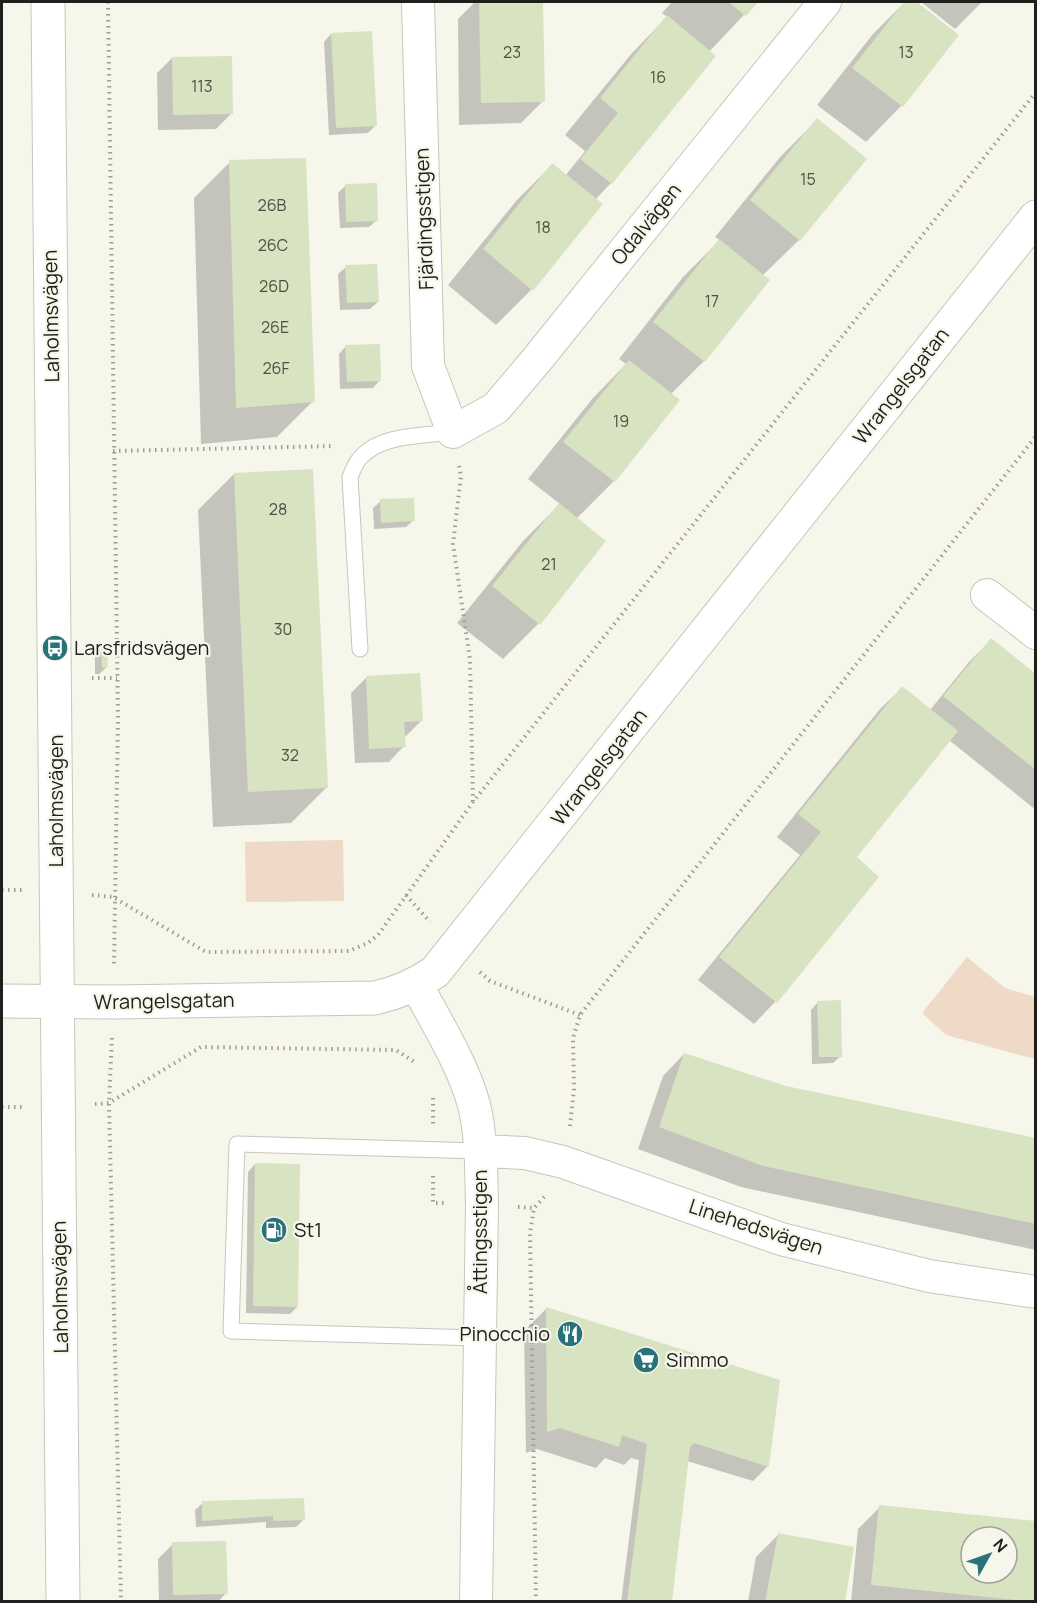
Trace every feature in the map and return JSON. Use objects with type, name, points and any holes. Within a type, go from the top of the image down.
[{"type":"main road","name":"Laholmsvägen","points":[[48,2],[63,1602]]},
{"type":"main road","name":"Wrangelsgatan","points":[[2,1001],[114,1002],[375,998],[398,993],[435,972],[1035,217]]},
{"type":"street","name":"Fjärdingsstigen","points":[[418,2],[428,366],[453,432]]},
{"type":"street","name":"Odalvägen","points":[[453,432],[495,408],[535,362],[825,2]]},
{"type":"street","points":[[987,595],[1035,633]]},
{"type":"street","name":"Åttingsstigen","points":[[416,984],[459,1067],[474,1105],[480,1150],[482,1205],[476,1602]]},
{"type":"street","name":"Linehedsvägen","points":[[480,1150],[525,1153],[564,1162],[781,1239],[928,1276],[1035,1292]]},
{"type":"lane","points":[[360,649],[350,477],[360,458],[375,445],[403,438],[453,432]]},
{"type":"lane","points":[[479,1338],[231,1330],[237,1144],[480,1150]]},
{"type":"path","points":[[108,2],[117,678],[113,897],[114,1002],[109,1103],[121,1602]]},
{"type":"path","points":[[113,897],[206,952],[349,951],[368,943],[378,935],[473,802],[1035,92]]},
{"type":"path","points":[[453,432],[461,476],[453,544],[470,659],[473,802]]},
{"type":"path","points":[[536,1602],[530,1233],[534,1208],[543,1197],[557,1192],[564,1162],[574,1089],[573,1038],[580,1015],[1035,436]]},
{"type":"path","points":[[113,451],[375,445]]},
{"type":"path","points":[[92,678],[117,678]]},
{"type":"path","points":[[2,1107],[58,1107],[109,1103],[201,1047],[396,1050],[415,1061],[420,1068]]},
{"type":"path","points":[[433,1090],[433,1203],[534,1208]]},
{"type":"shaded area","points":[[343,840],[344,901],[246,902],[245,842]]},
{"type":"shaded area","points":[[967,957],[1005,988],[1035,997],[1035,1059],[946,1035],[922,1013]]},
{"type":"building","points":[[479,2],[543,2],[545,102],[481,103]]},
{"type":"building","points":[[728,2],[758,2],[746,16]]},
{"type":"building","points":[[904,2],[917,2],[959,35],[903,107],[852,68]]},
{"type":"building","points":[[667,15],[716,56],[612,184],[580,159],[618,113],[600,98]]},
{"type":"building","points":[[372,31],[377,126],[336,128],[331,33]]},
{"type":"building","points":[[232,56],[233,114],[173,115],[172,57]]},
{"type":"building","points":[[817,118],[867,159],[800,241],[750,200]]},
{"type":"building","points":[[306,158],[315,402],[236,408],[229,160]]},
{"type":"building","points":[[552,163],[603,204],[533,291],[483,249]]},
{"type":"building","points":[[377,183],[378,221],[346,222],[345,184]]},
{"type":"building","points":[[719,239],[770,280],[705,362],[653,322]]},
{"type":"building","points":[[377,264],[379,302],[347,303],[345,265]]},
{"type":"building","points":[[380,344],[381,381],[347,382],[345,345]]},
{"type":"building","points":[[629,360],[680,400],[615,482],[563,442]]},
{"type":"building","points":[[313,469],[328,788],[248,792],[234,473]]},
{"type":"building","points":[[414,498],[415,521],[381,523],[380,499]]},
{"type":"building","points":[[559,503],[606,541],[540,625],[492,586]]},
{"type":"building","points":[[991,638],[1036,674],[1036,770],[943,696]]},
{"type":"building","points":[[101,648],[107,648],[108,667],[102,668]]},
{"type":"building","points":[[420,673],[423,721],[404,722],[406,747],[369,749],[366,676]]},
{"type":"building","points":[[902,686],[958,731],[857,857],[879,877],[777,1003],[719,957],[821,832],[798,814]]},
{"type":"building","points":[[841,1000],[842,1057],[819,1057],[817,1001]]},
{"type":"building","points":[[684,1053],[786,1086],[1036,1138],[1036,1224],[763,1166],[659,1127]]},
{"type":"building","points":[[255,1163],[300,1164],[298,1307],[253,1306]]},
{"type":"building","points":[[546,1307],[780,1380],[769,1467],[694,1443],[690,1447],[672,1602],[627,1602],[647,1444],[622,1435],[619,1447],[560,1428],[547,1432]]},
{"type":"building","points":[[304,1498],[305,1520],[273,1521],[273,1516],[202,1521],[202,1501]]},
{"type":"building","points":[[879,1505],[1036,1521],[1036,1602],[871,1585]]},
{"type":"building","points":[[778,1533],[854,1547],[845,1602],[765,1602]]},
{"type":"building","points":[[226,1541],[228,1594],[173,1595],[172,1542]]},
{"type":"place","name":"Larsfridsvägen","points":[[55,648]]},
{"type":"place","name":"St1","points":[[274,1230]]},
{"type":"place","name":"Pinocchio","points":[[570,1334]]},
{"type":"place","name":"Simmo","points":[[646,1360]]}]
